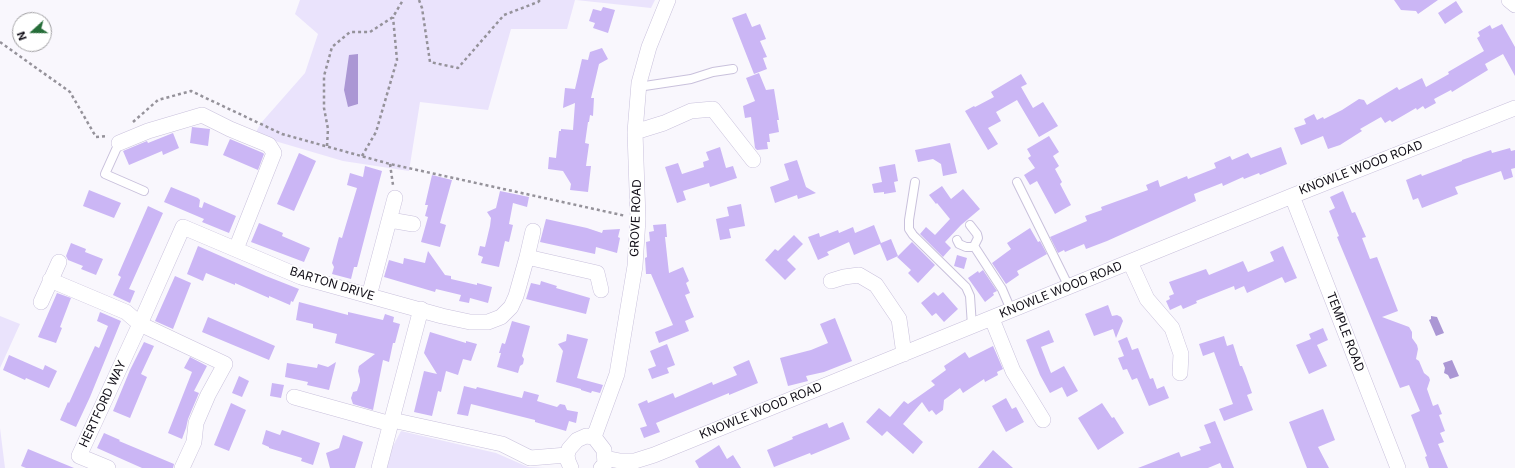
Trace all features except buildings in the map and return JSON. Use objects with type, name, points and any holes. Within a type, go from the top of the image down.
[{"type":"street","name":"GROVE ROAD","points":[[594,437],[617,374],[634,266],[638,219],[635,132],[638,87],[648,47],[668,0]]},
{"type":"street","points":[[1509,0],[1515,5]]},
{"type":"street","name":"KNOWLE WOOD ROAD","points":[[603,463],[620,461],[637,465],[972,326],[1292,196],[1515,108]]},
{"type":"street","points":[[635,132],[664,123],[691,111],[713,109],[753,160]]},
{"type":"street","points":[[115,140],[202,115],[270,145],[274,153],[236,249]]},
{"type":"street","name":"TEMPLE ROAD","points":[[1292,196],[1398,468]]},
{"type":"street","points":[[369,296],[395,198]]},
{"type":"street","points":[[390,220],[414,224]]},
{"type":"street","name":"BARTON DRIVE","points":[[140,324],[183,227],[301,277],[470,322],[488,322],[501,316],[511,307],[516,296],[533,231]]},
{"type":"street","points":[[527,256],[600,268],[601,290]]},
{"type":"street","points":[[41,302],[59,262]]},
{"type":"street","points":[[1130,262],[1147,299],[1172,328],[1181,354],[1180,373]]},
{"type":"street","points":[[830,281],[859,275],[876,285],[899,319],[904,354]]},
{"type":"street","points":[[50,280],[126,312],[140,324],[225,364],[208,395],[196,423],[194,442],[182,468]]},
{"type":"street","points":[[379,468],[421,309]]},
{"type":"street","points":[[992,318],[1013,370],[1043,420]]},
{"type":"street","name":"HERTFORD WAY","points":[[108,468],[79,456],[140,324]]},
{"type":"street","points":[[294,397],[392,422],[502,444],[530,458],[569,462],[573,443],[586,436],[594,437],[604,450],[603,463]]},
{"type":"lane","points":[[638,87],[690,79],[713,72],[733,69]]},
{"type":"lane","points":[[115,140],[105,174],[144,191]]},
{"type":"lane","points":[[915,182],[908,220],[909,229],[913,235],[966,287],[970,296],[972,326]]},
{"type":"lane","points":[[1017,182],[1069,287]]},
{"type":"lane","points":[[970,224],[978,238],[974,246]]},
{"type":"lane","points":[[957,240],[959,244],[966,247],[974,246]]},
{"type":"lane","points":[[974,246],[1002,289],[1012,310]]},
{"type":"path","points":[[327,146],[328,129],[324,108],[324,76],[332,47],[350,32],[370,32],[393,17],[403,0]]},
{"type":"path","points":[[419,0],[422,8],[430,62],[458,68],[504,15],[540,0]]},
{"type":"path","points":[[362,156],[376,132],[397,60],[393,17]]},
{"type":"path","points":[[0,42],[70,92],[96,137],[115,140]]},
{"type":"path","points":[[129,126],[158,100],[191,91],[282,134],[390,164],[638,219]]},
{"type":"path","points":[[390,164],[395,198]]},
{"type":"shaded area","points":[[300,0],[575,0],[567,29],[511,29],[488,110],[420,102],[409,171],[343,161],[275,141],[256,132],[261,123],[305,73],[318,34],[295,14]]},
{"type":"shaded area","points":[[576,0],[655,0],[651,8]]},
{"type":"shaded area","points":[[358,54],[358,104],[348,107],[344,90],[349,55]]},
{"type":"shaded area","points":[[0,316],[20,324],[0,368]]},
{"type":"shaded area","points":[[1431,316],[1437,317],[1444,333],[1436,336],[1429,320],[1431,319]]},
{"type":"shaded area","points":[[1452,360],[1459,376],[1450,379],[1448,375],[1444,373],[1445,368],[1443,363]]},
{"type":"shaded area","points":[[0,428],[5,468],[0,468]]},
{"type":"shaded area","points":[[401,431],[496,453],[528,467],[546,468],[384,468],[386,459]]}]
